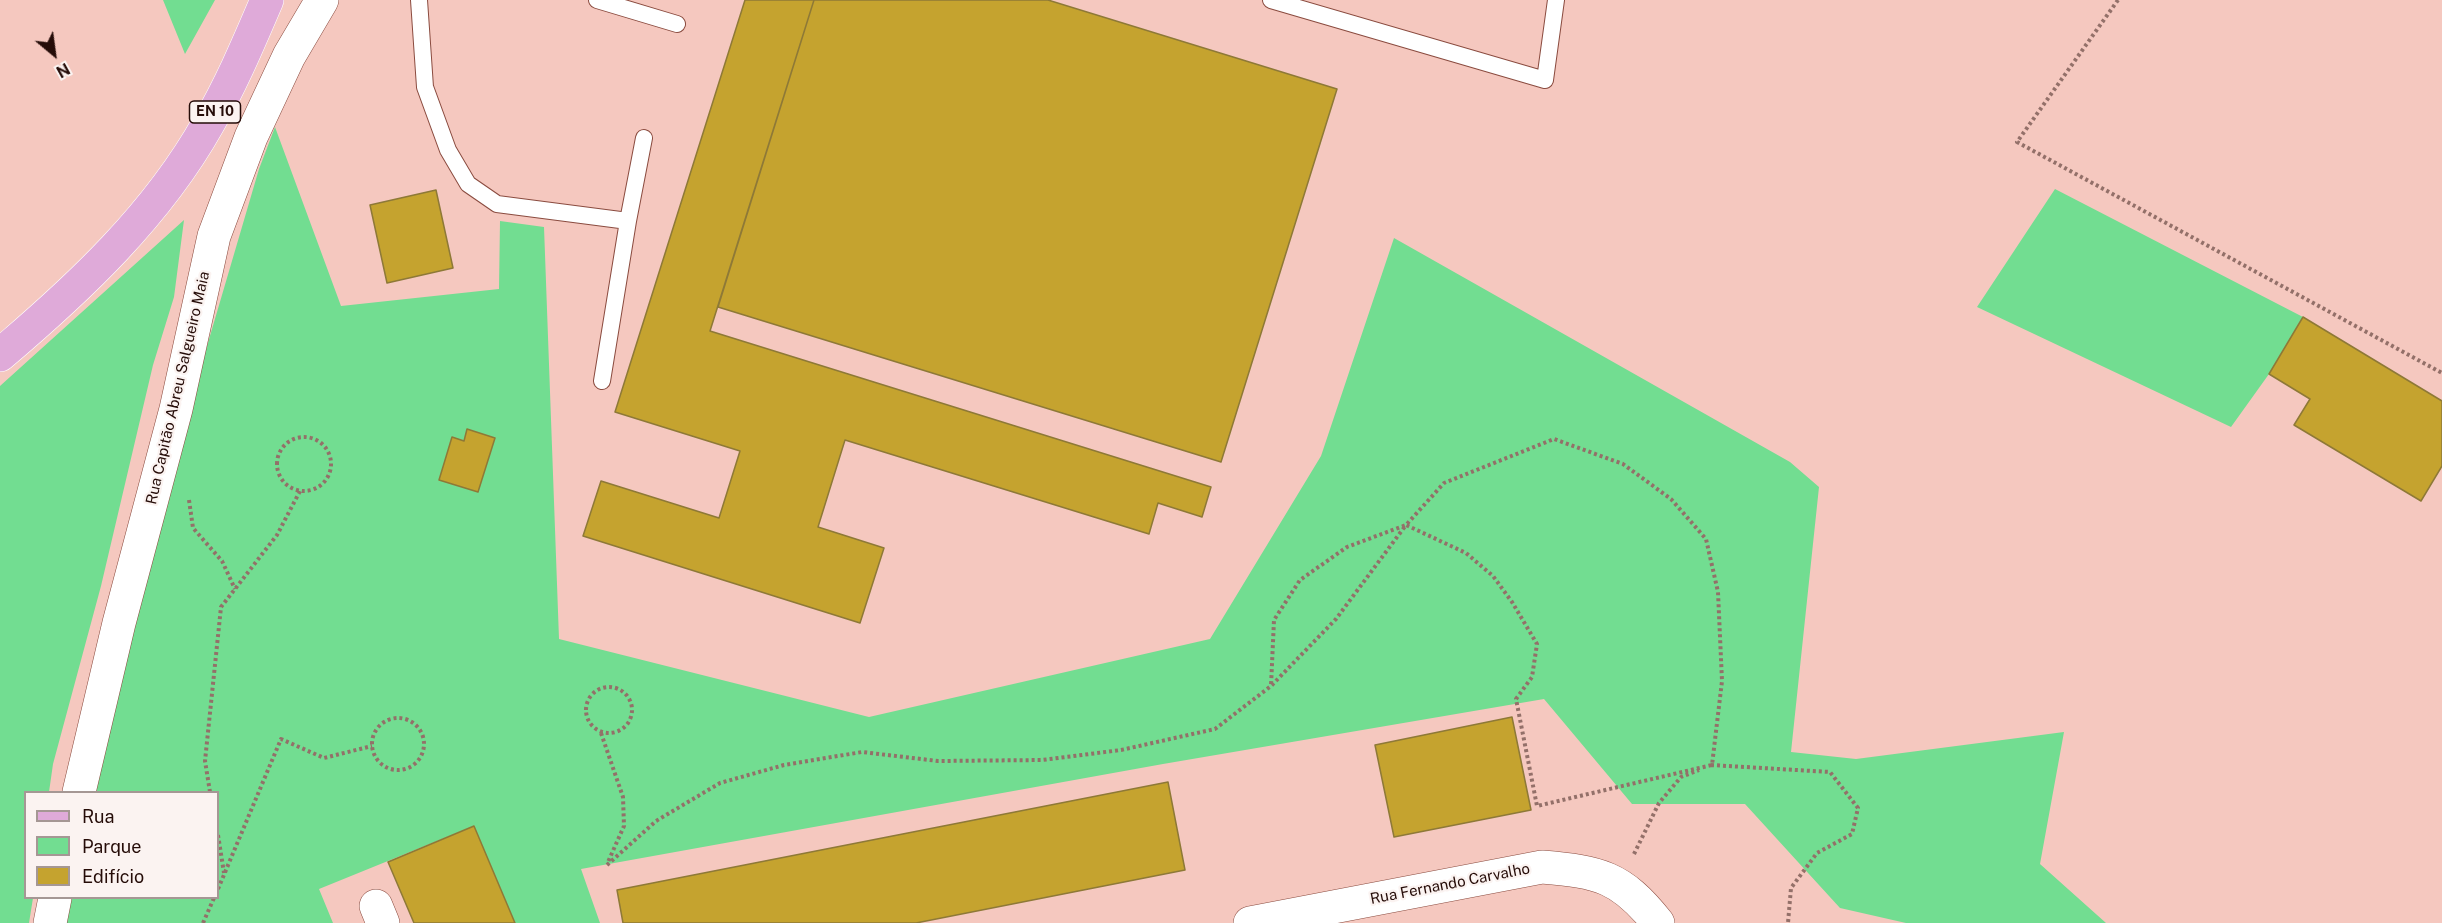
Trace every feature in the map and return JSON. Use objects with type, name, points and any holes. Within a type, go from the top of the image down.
[{"type":"main road","name":"EN 10","points":[[0,354],[39,322],[101,263],[145,214],[207,127],[267,0]]},
{"type":"street","name":"Rua Capitão Abreu Salgueiro Maia","points":[[79,791],[176,409],[214,236],[251,136],[289,56],[322,0]]},
{"type":"street","name":"Rua Fernando Carvalho","points":[[1250,923],[1542,867],[1585,870],[1640,903]]},
{"type":"street","points":[[50,923],[55,899]]},
{"type":"lane","points":[[418,0],[425,87],[448,150],[468,184],[497,204],[628,221]]},
{"type":"lane","points":[[597,0],[677,24]]},
{"type":"lane","points":[[1271,0],[1545,80],[1556,0]]},
{"type":"lane","points":[[602,381],[644,138]]},
{"type":"path","points":[[2118,0],[2017,142],[2442,373]]},
{"type":"path","points":[[311,438],[328,450],[331,468],[328,477],[318,488],[300,491],[283,482],[277,469],[277,460],[285,445],[292,440],[311,438]]},
{"type":"path","points":[[601,733],[609,734],[623,729],[632,716],[630,700],[615,687],[606,686],[596,691],[586,704],[585,712],[588,723],[601,733],[623,796],[624,826],[607,865],[656,821],[720,783],[783,765],[862,752],[938,761],[1042,760],[1121,750],[1215,729],[1271,686],[1336,619],[1406,525],[1444,483],[1554,440],[1623,464],[1671,499],[1706,539],[1718,592],[1722,681],[1712,765]]},
{"type":"path","points":[[210,791],[205,761],[221,607],[277,535],[300,491]]},
{"type":"path","points":[[189,499],[193,528],[222,561],[235,589]]},
{"type":"path","points":[[1271,686],[1274,620],[1300,580],[1347,547],[1406,525],[1466,553],[1493,576],[1512,602],[1537,644],[1532,676],[1516,699],[1537,806],[1712,765],[1830,772],[1858,808],[1852,834],[1817,853],[1791,888],[1788,923]]},
{"type":"path","points":[[399,718],[415,724],[424,739],[422,755],[416,763],[400,770],[391,769],[379,762],[372,746],[376,730],[382,723],[399,718]]},
{"type":"path","points":[[219,886],[281,739],[324,758],[372,746]]},
{"type":"path","points":[[1640,903],[1659,803],[1681,777],[1712,765]]},
{"type":"path","points":[[219,841],[224,873]]},
{"type":"path","points":[[203,923],[213,899]]},
{"type":"green space","points":[[163,0],[215,0],[185,54]]},
{"type":"green space","points":[[275,127],[341,306],[499,289],[500,221],[544,227],[559,639],[869,717],[1210,639],[1321,456],[1394,238],[1790,462],[1819,487],[1791,752],[1856,759],[2064,732],[2040,864],[2106,923],[1906,923],[1840,908],[1745,804],[1632,804],[1544,699],[1163,764],[581,869],[600,923],[515,923],[474,826],[319,889],[333,923],[63,923],[69,899],[219,899],[219,791],[94,791],[180,438],[259,169]]},
{"type":"green space","points":[[2055,189],[2303,317],[2269,374],[2231,427],[1977,307]]},
{"type":"green space","points":[[184,220],[174,297],[153,365],[101,586],[53,764],[49,791],[24,791],[24,899],[33,899],[29,923],[0,923],[0,386]]},
{"type":"building","points":[[745,0],[814,0],[710,331],[1211,487],[1202,517],[1158,503],[1149,534],[845,440],[818,527],[884,548],[860,623],[583,536],[601,481],[719,518],[740,451],[615,412]]},
{"type":"building","points":[[814,0],[1048,0],[1337,89],[1221,462],[718,307]]},
{"type":"building","points":[[436,190],[453,268],[387,283],[370,205]]},
{"type":"building","points":[[2303,317],[2442,401],[2442,466],[2421,501],[2294,425],[2310,399],[2269,374]]},
{"type":"building","points":[[467,429],[495,438],[478,492],[439,480],[452,437],[464,441]]},
{"type":"building","points":[[1512,717],[1531,810],[1394,837],[1375,745]]},
{"type":"building","points":[[1168,782],[1185,870],[916,923],[623,923],[617,890]]},
{"type":"building","points":[[474,826],[515,923],[414,923],[388,862]]}]
